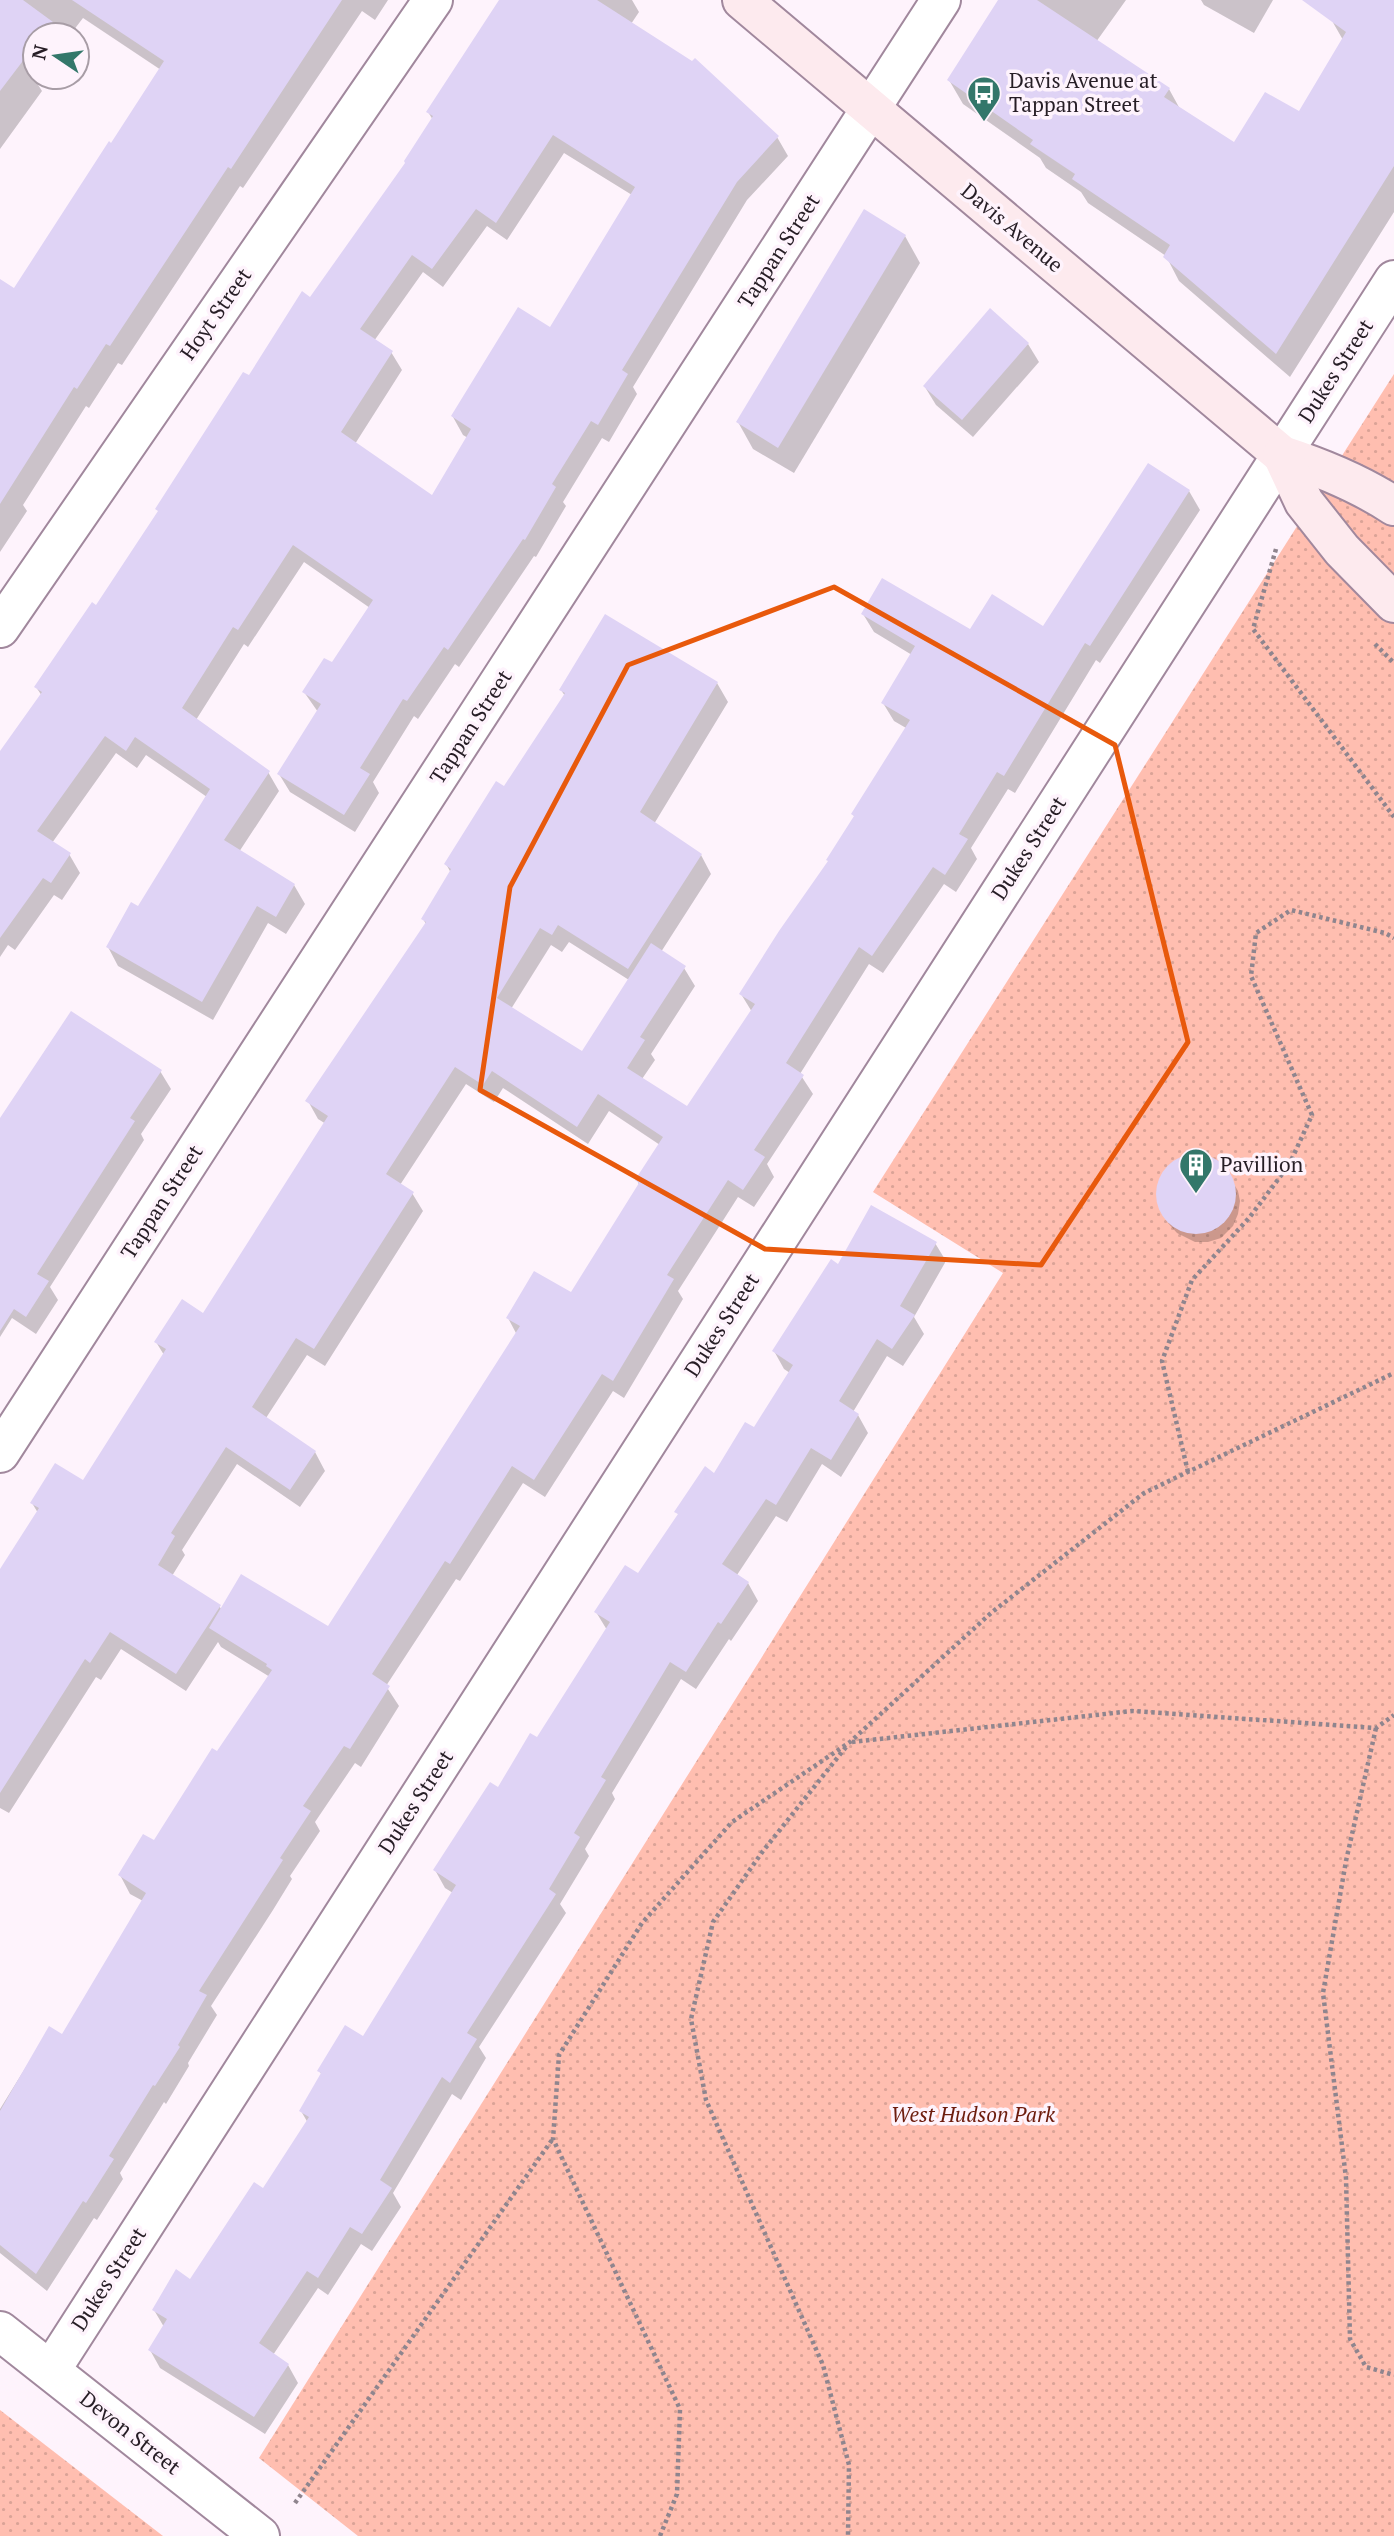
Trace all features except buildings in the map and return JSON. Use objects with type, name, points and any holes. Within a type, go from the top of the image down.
[{"type":"street","name":"Hoyt Street","points":[[0,628],[433,0]]},
{"type":"street","name":"Davis Avenue","points":[[742,0],[1282,455],[1325,469],[1371,491],[1394,506]]},
{"type":"street","name":"Tappan Street","points":[[0,1453],[941,0]]},
{"type":"street","name":"Dukes Street","points":[[51,2370],[1394,280]]},
{"type":"street","name":"Davis Avenue","points":[[1282,455],[1304,502],[1342,550],[1394,603]]},
{"type":"street","name":"Devon Street","points":[[0,2331],[260,2536]]},
{"type":"path","points":[[1287,554],[1278,544],[1253,629],[1394,817]]},
{"type":"path","points":[[1375,643],[1394,663]]},
{"type":"path","points":[[1188,1472],[1162,1361],[1192,1280],[1249,1218],[1289,1165],[1312,1115],[1251,976],[1256,933],[1291,910],[1385,933],[1394,938]]},
{"type":"path","points":[[660,2536],[677,2494],[680,2409],[553,2139],[559,2055],[642,1923],[732,1822],[850,1742],[990,1614],[1144,1493],[1394,1373]]},
{"type":"path","points":[[848,2536],[849,2465],[823,2365],[706,2099],[691,2018],[713,1922],[763,1851],[850,1742],[1132,1711],[1376,1728],[1394,1715]]},
{"type":"path","points":[[1376,1728],[1346,1861],[1324,1993],[1346,2178],[1350,2339],[1366,2367],[1394,2375]]},
{"type":"path","points":[[295,2503],[553,2139]]},
{"type":"highlighted area","points":[[834,587],[1115,745],[1188,1042],[1041,1265],[765,1249],[480,1090],[510,887],[628,665]]},
{"type":"green space","name":"West Hudson Park","points":[[1394,374],[1394,2536],[358,2536],[259,2458],[1003,1273],[873,1192]]},
{"type":"green space","points":[[0,2410],[163,2536],[0,2536]]},
{"type":"place","name":"Davis Avenue at Tappan Street","points":[[984,123]]},
{"type":"place","name":"Pavillion","points":[[1196,1195]]}]
